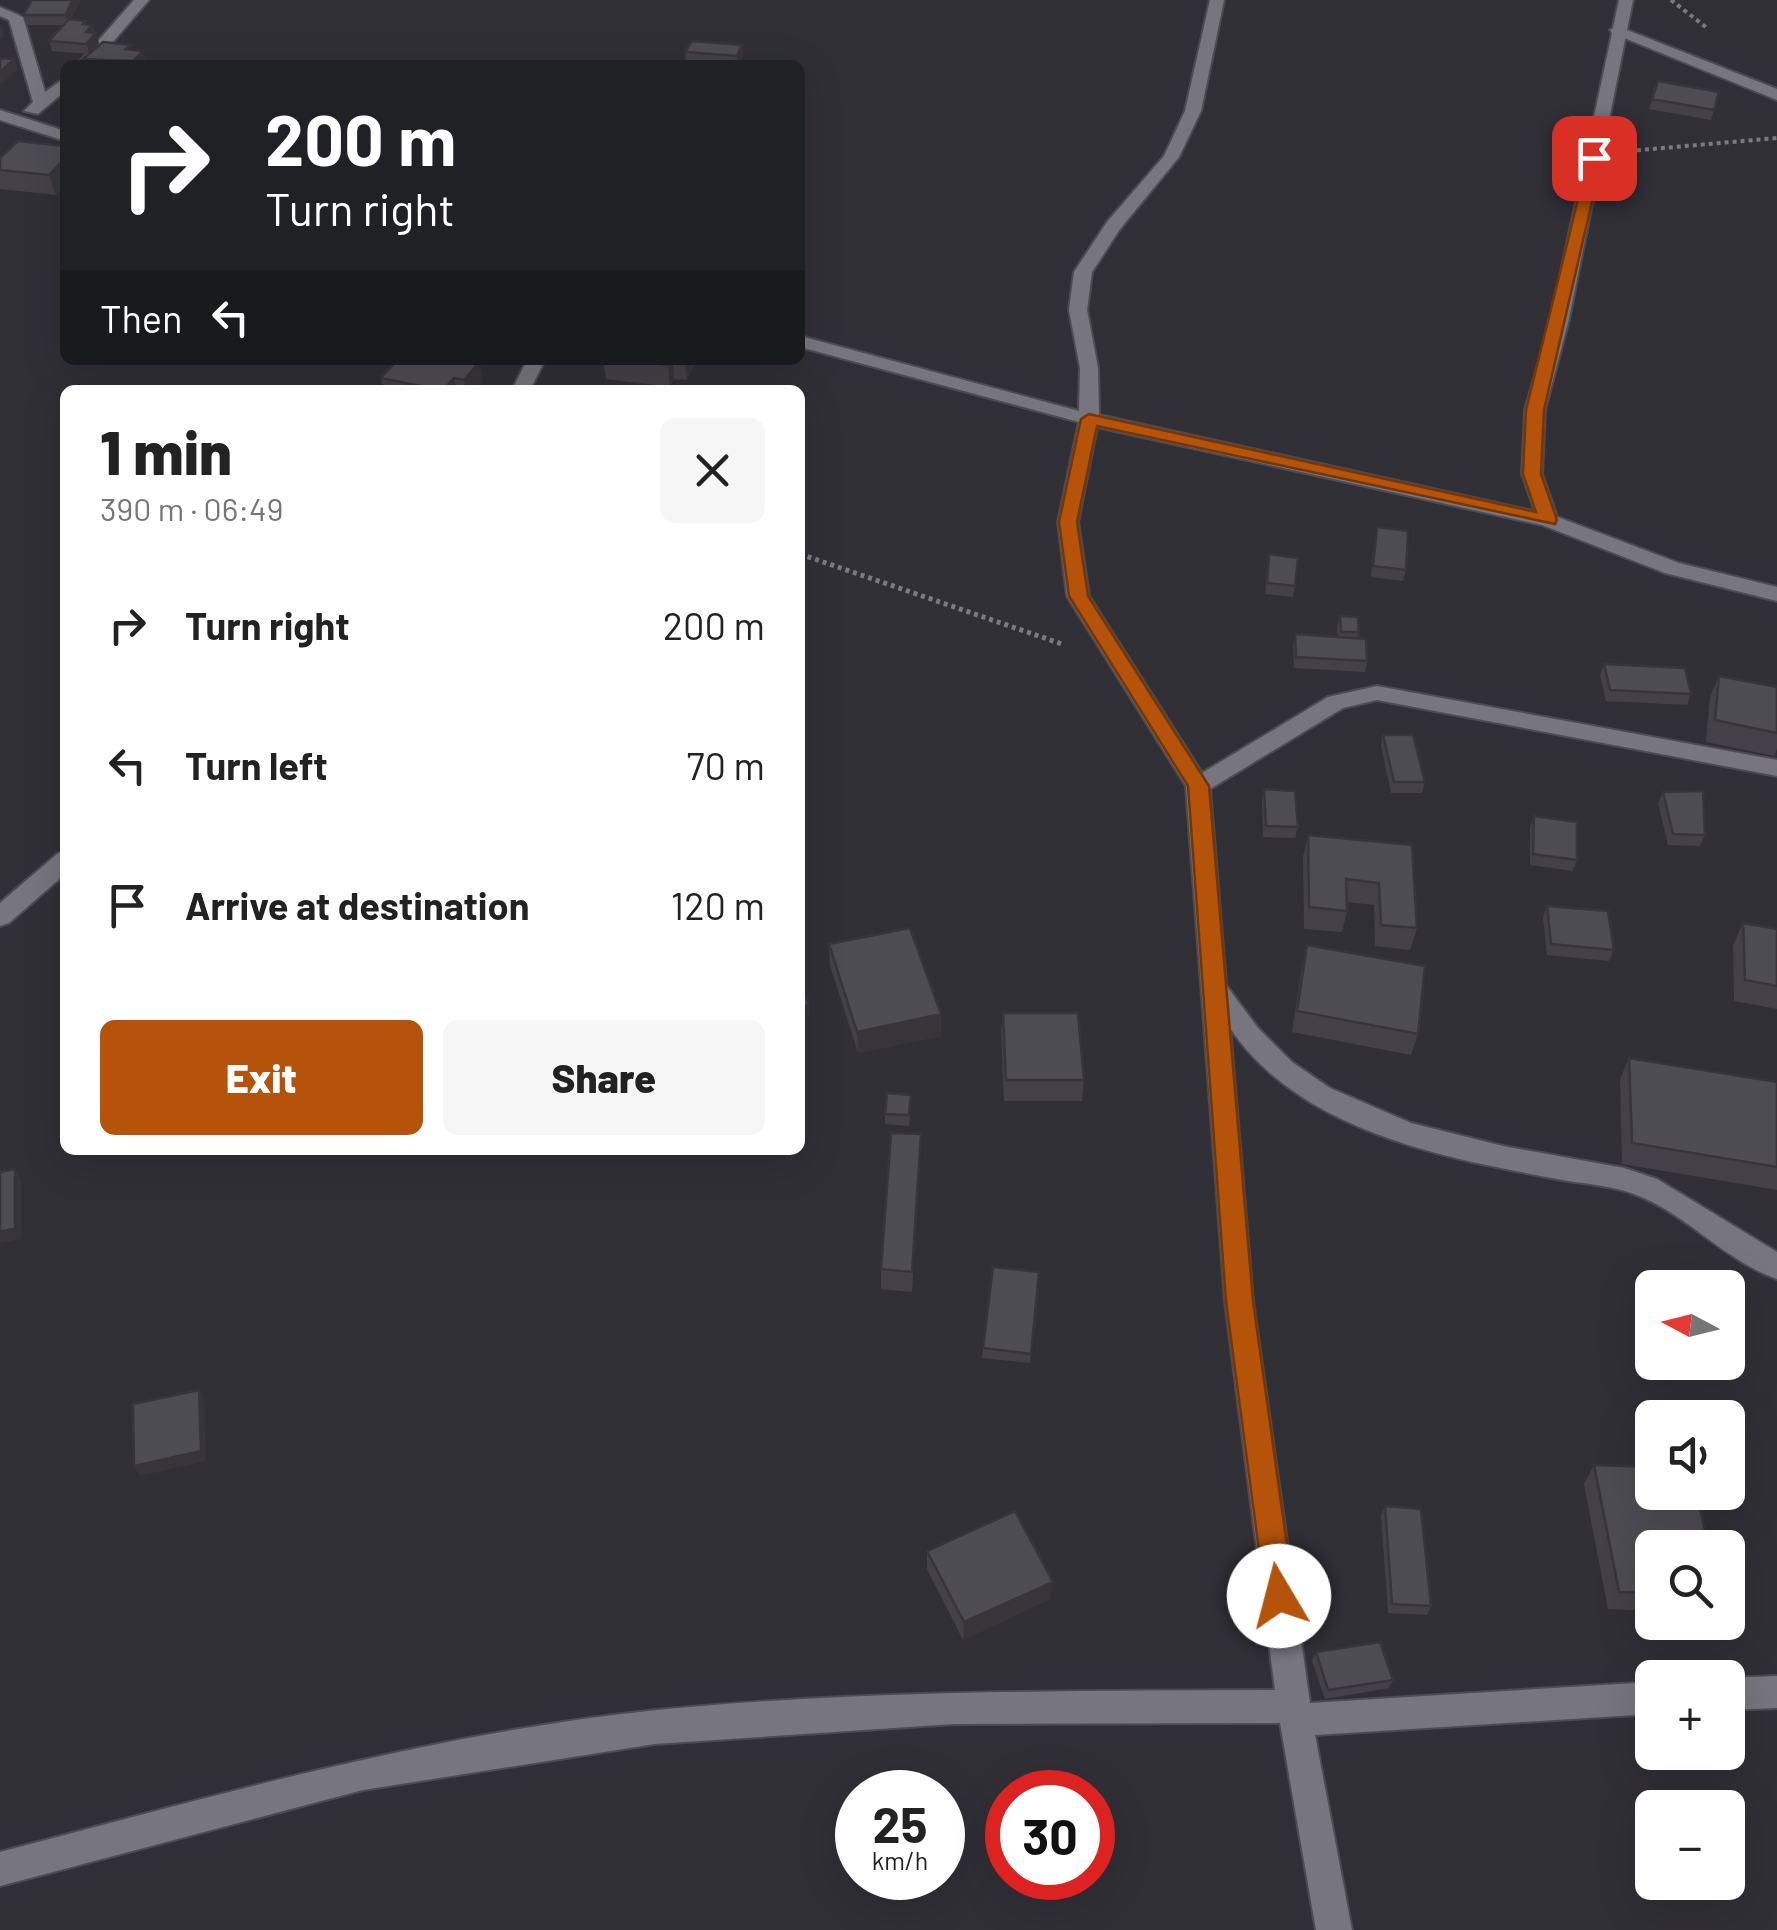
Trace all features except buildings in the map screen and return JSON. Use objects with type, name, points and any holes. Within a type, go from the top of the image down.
[{"type":"street","points":[[90,60],[142,0]]},
{"type":"street","points":[[1217,0],[1193,111],[1170,157],[1113,226],[1083,272],[1078,310],[1089,368],[1089,419],[1068,522],[1078,596],[1198,786],[1240,1301],[1295,1714],[1334,1930]]},
{"type":"street","points":[[1548,520],[1532,474],[1535,410],[1626,0]]},
{"type":"street","points":[[0,10],[16,17],[22,29],[41,104]]},
{"type":"street","points":[[1617,30],[1777,95]]},
{"type":"street","points":[[21,121],[60,87]]},
{"type":"street","points":[[0,115],[60,134]]},
{"type":"street","points":[[805,342],[1089,419],[1548,520],[1672,568],[1777,594]]},
{"type":"street","points":[[1198,786],[1336,702],[1377,693],[1777,768]]},
{"type":"street","points":[[0,916],[60,864]]},
{"type":"street","points":[[1215,982],[1241,1031],[1288,1076],[1372,1122],[1443,1145],[1646,1186],[1777,1268]]},
{"type":"street","points":[[1745,1693],[1777,1692]]},
{"type":"street","points":[[0,1869],[363,1773],[655,1727],[954,1708],[1295,1714],[1635,1699]]},
{"type":"path","points":[[1594,158],[1777,138]]},
{"type":"path","points":[[805,556],[976,611],[1124,668]]},
{"type":"route","points":[[1279,1596],[1240,1301],[1198,786],[1078,596],[1068,522],[1089,419],[1548,520],[1532,474],[1535,410],[1560,319],[1594,158]]}]
